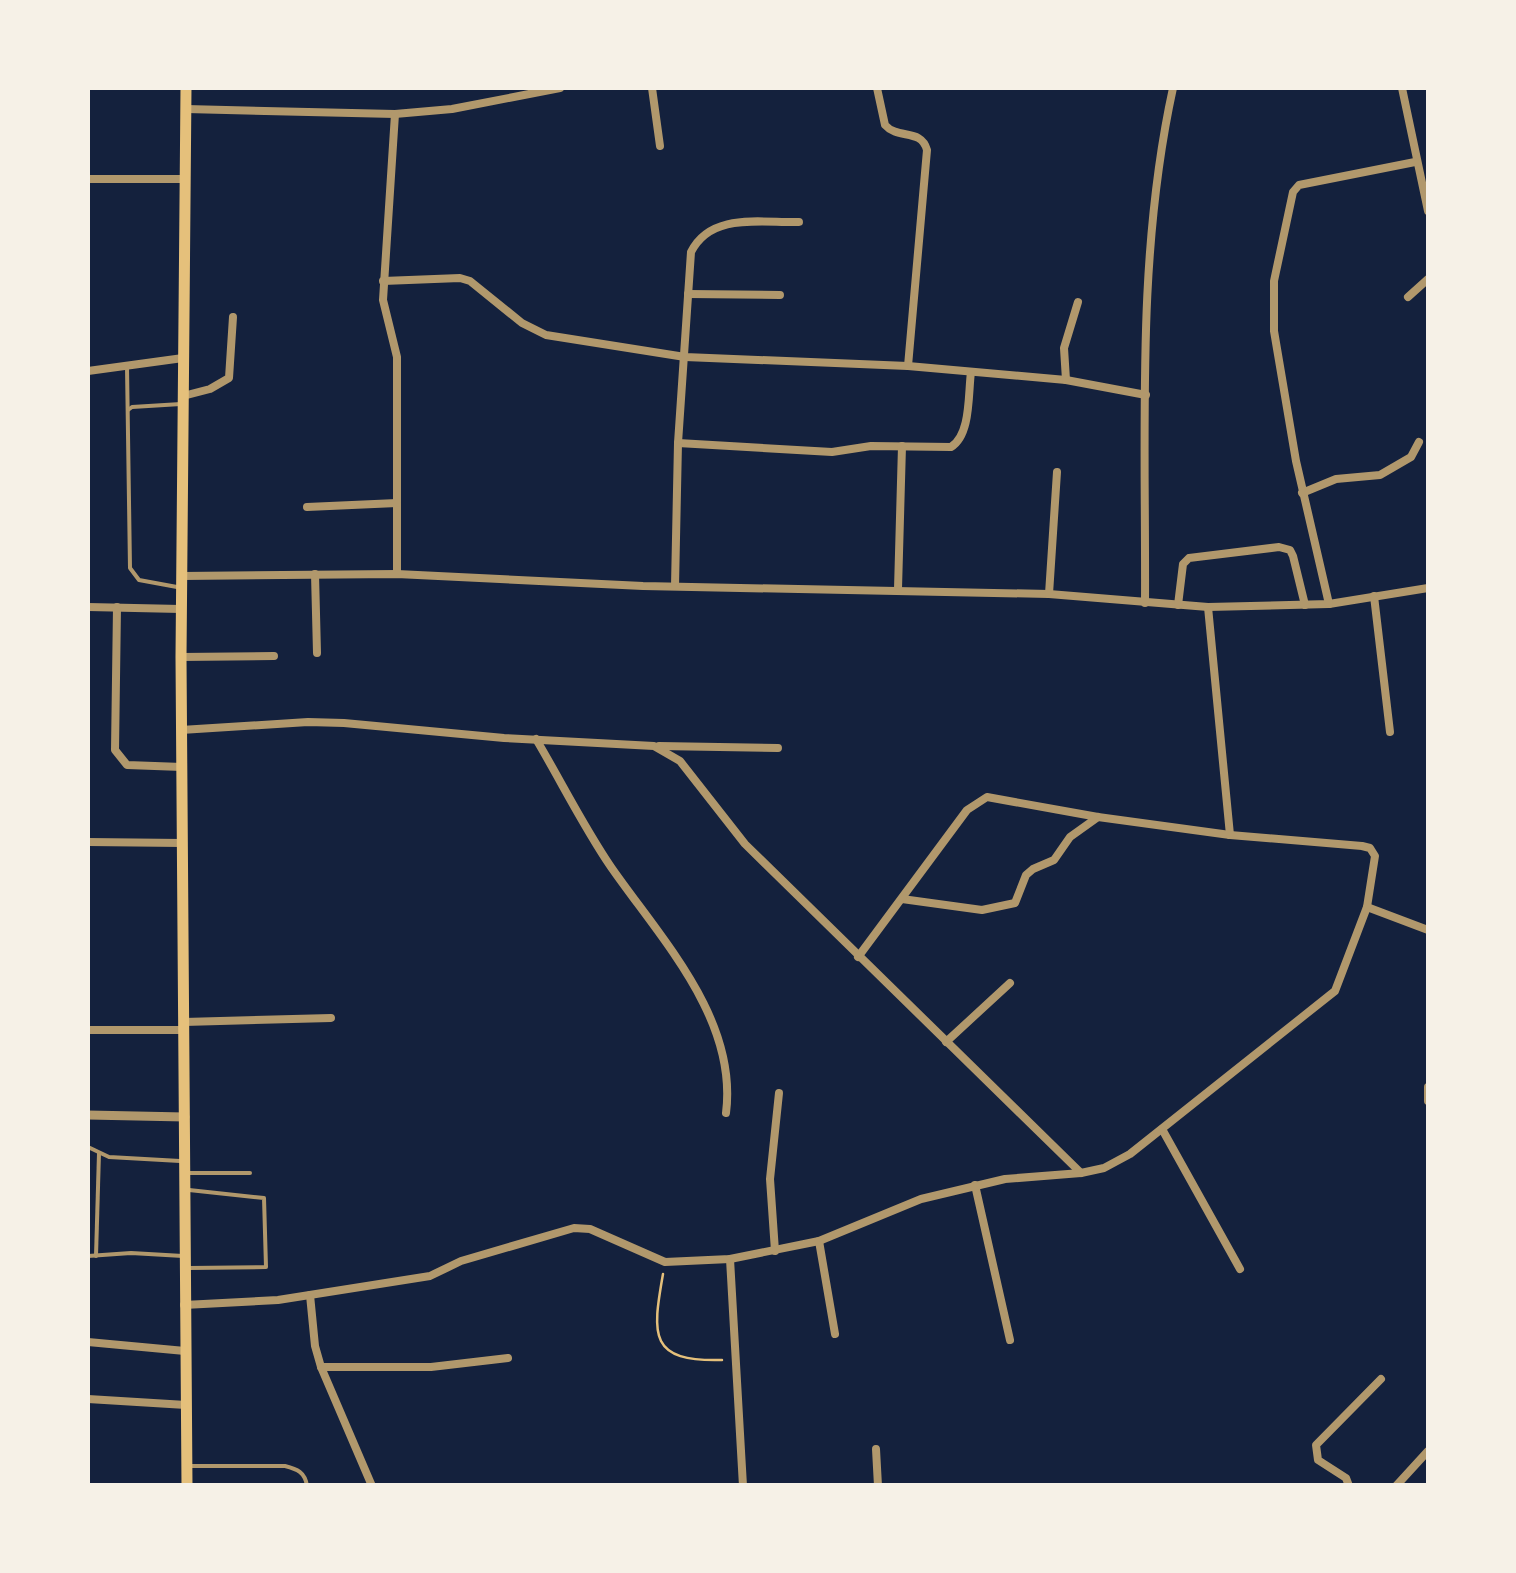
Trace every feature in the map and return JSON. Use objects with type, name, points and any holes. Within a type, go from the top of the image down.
[{"type":"highway","points":[[186,88],[181,730],[187,1486]]},
{"type":"street","points":[[489,88],[490,101]]},
{"type":"street","points":[[186,109],[395,114],[560,88]]},
{"type":"street","points":[[652,88],[660,146]]},
{"type":"street","points":[[877,88],[885,125],[898,134],[916,136],[927,150],[908,366]]},
{"type":"street","points":[[1146,603],[1147,258],[1158,157],[1173,88]]},
{"type":"street","points":[[1402,88],[1428,211]]},
{"type":"street","points":[[395,114],[383,281],[385,312],[397,356],[397,574]]},
{"type":"street","points":[[1329,604],[1302,494],[1278,364],[1273,304],[1278,256],[1293,192],[1304,183],[1416,162]]},
{"type":"street","points":[[88,179],[183,179]]},
{"type":"street","points":[[675,586],[678,444],[691,252],[698,238],[724,224],[799,222]]},
{"type":"street","points":[[383,281],[460,278],[470,281],[522,322],[546,335],[685,357],[908,366],[1066,380],[1146,395]]},
{"type":"street","points":[[1408,298],[1428,278]]},
{"type":"street","points":[[688,294],[780,295]]},
{"type":"street","points":[[1066,380],[1064,348],[1078,302]]},
{"type":"street","points":[[183,400],[229,378],[233,316]]},
{"type":"street","points":[[88,371],[183,358]]},
{"type":"street","points":[[678,444],[832,452],[854,446],[956,445],[963,434],[970,372]]},
{"type":"street","points":[[1302,494],[1336,479],[1380,476],[1411,456],[1418,442]]},
{"type":"street","points":[[898,589],[902,446]]},
{"type":"street","points":[[1049,594],[1056,472]]},
{"type":"street","points":[[307,507],[397,503]]},
{"type":"street","points":[[1178,605],[1183,564],[1189,558],[1278,547],[1286,547],[1293,556],[1306,605]]},
{"type":"street","points":[[316,574],[316,653]]},
{"type":"street","points":[[182,582],[316,574],[397,574],[675,586],[1049,594],[1208,607],[1329,604],[1428,588]]},
{"type":"street","points":[[1374,596],[1390,732]]},
{"type":"street","points":[[88,607],[181,609]]},
{"type":"street","points":[[116,607],[114,750],[127,765],[182,768]]},
{"type":"street","points":[[1208,607],[1230,835]]},
{"type":"street","points":[[181,657],[274,656]]},
{"type":"street","points":[[181,730],[326,722],[654,746],[778,748]]},
{"type":"street","points":[[536,739],[599,848],[688,978],[708,1014],[726,1064],[726,1113]]},
{"type":"street","points":[[654,746],[680,761],[738,837],[1080,1173]]},
{"type":"street","points":[[184,1305],[310,1295],[437,1274],[461,1261],[574,1228],[590,1229],[666,1262],[730,1260],[819,1241],[920,1199],[1016,1177],[1080,1173],[1118,1162],[1327,1000],[1341,982],[1367,907],[1375,856],[1370,848],[1098,817],[997,796],[980,799],[967,810],[858,958]]},
{"type":"street","points":[[902,899],[982,910],[1015,903],[1026,876],[1054,860],[1070,837],[1098,817]]},
{"type":"street","points":[[88,842],[182,842]]},
{"type":"street","points":[[1367,907],[1428,930]]},
{"type":"street","points":[[946,1042],[1010,983]]},
{"type":"street","points":[[88,1030],[332,1018]]},
{"type":"street","points":[[1428,1087],[1428,1102]]},
{"type":"street","points":[[775,1251],[770,1179],[779,1093]]},
{"type":"street","points":[[88,1115],[185,1117]]},
{"type":"street","points":[[1162,1129],[1240,1269]]},
{"type":"street","points":[[974,1186],[1010,1340]]},
{"type":"street","points":[[819,1241],[834,1334]]},
{"type":"street","points":[[730,1260],[743,1486]]},
{"type":"street","points":[[310,1295],[321,1367],[372,1486]]},
{"type":"street","points":[[88,1342],[185,1351]]},
{"type":"street","points":[[321,1367],[431,1367],[508,1358]]},
{"type":"street","points":[[1349,1486],[1346,1478],[1318,1460],[1316,1445],[1381,1379]]},
{"type":"street","points":[[88,1399],[186,1405]]},
{"type":"street","points":[[876,1449],[878,1486]]},
{"type":"street","points":[[1396,1486],[1428,1450]]},
{"type":"lane","points":[[127,367],[130,568],[139,580],[182,582]]},
{"type":"lane","points":[[128,410],[183,400]]},
{"type":"lane","points":[[88,1147],[99,1154],[250,1172]]},
{"type":"lane","points":[[96,1256],[99,1154]]},
{"type":"lane","points":[[88,1256],[266,1267],[264,1198],[185,1190]]},
{"type":"lane","points":[[187,1466],[285,1466],[298,1469],[306,1478],[306,1486]]},
{"type":"path","points":[[666,1262],[655,1319],[664,1344],[680,1358],[734,1359]]}]
